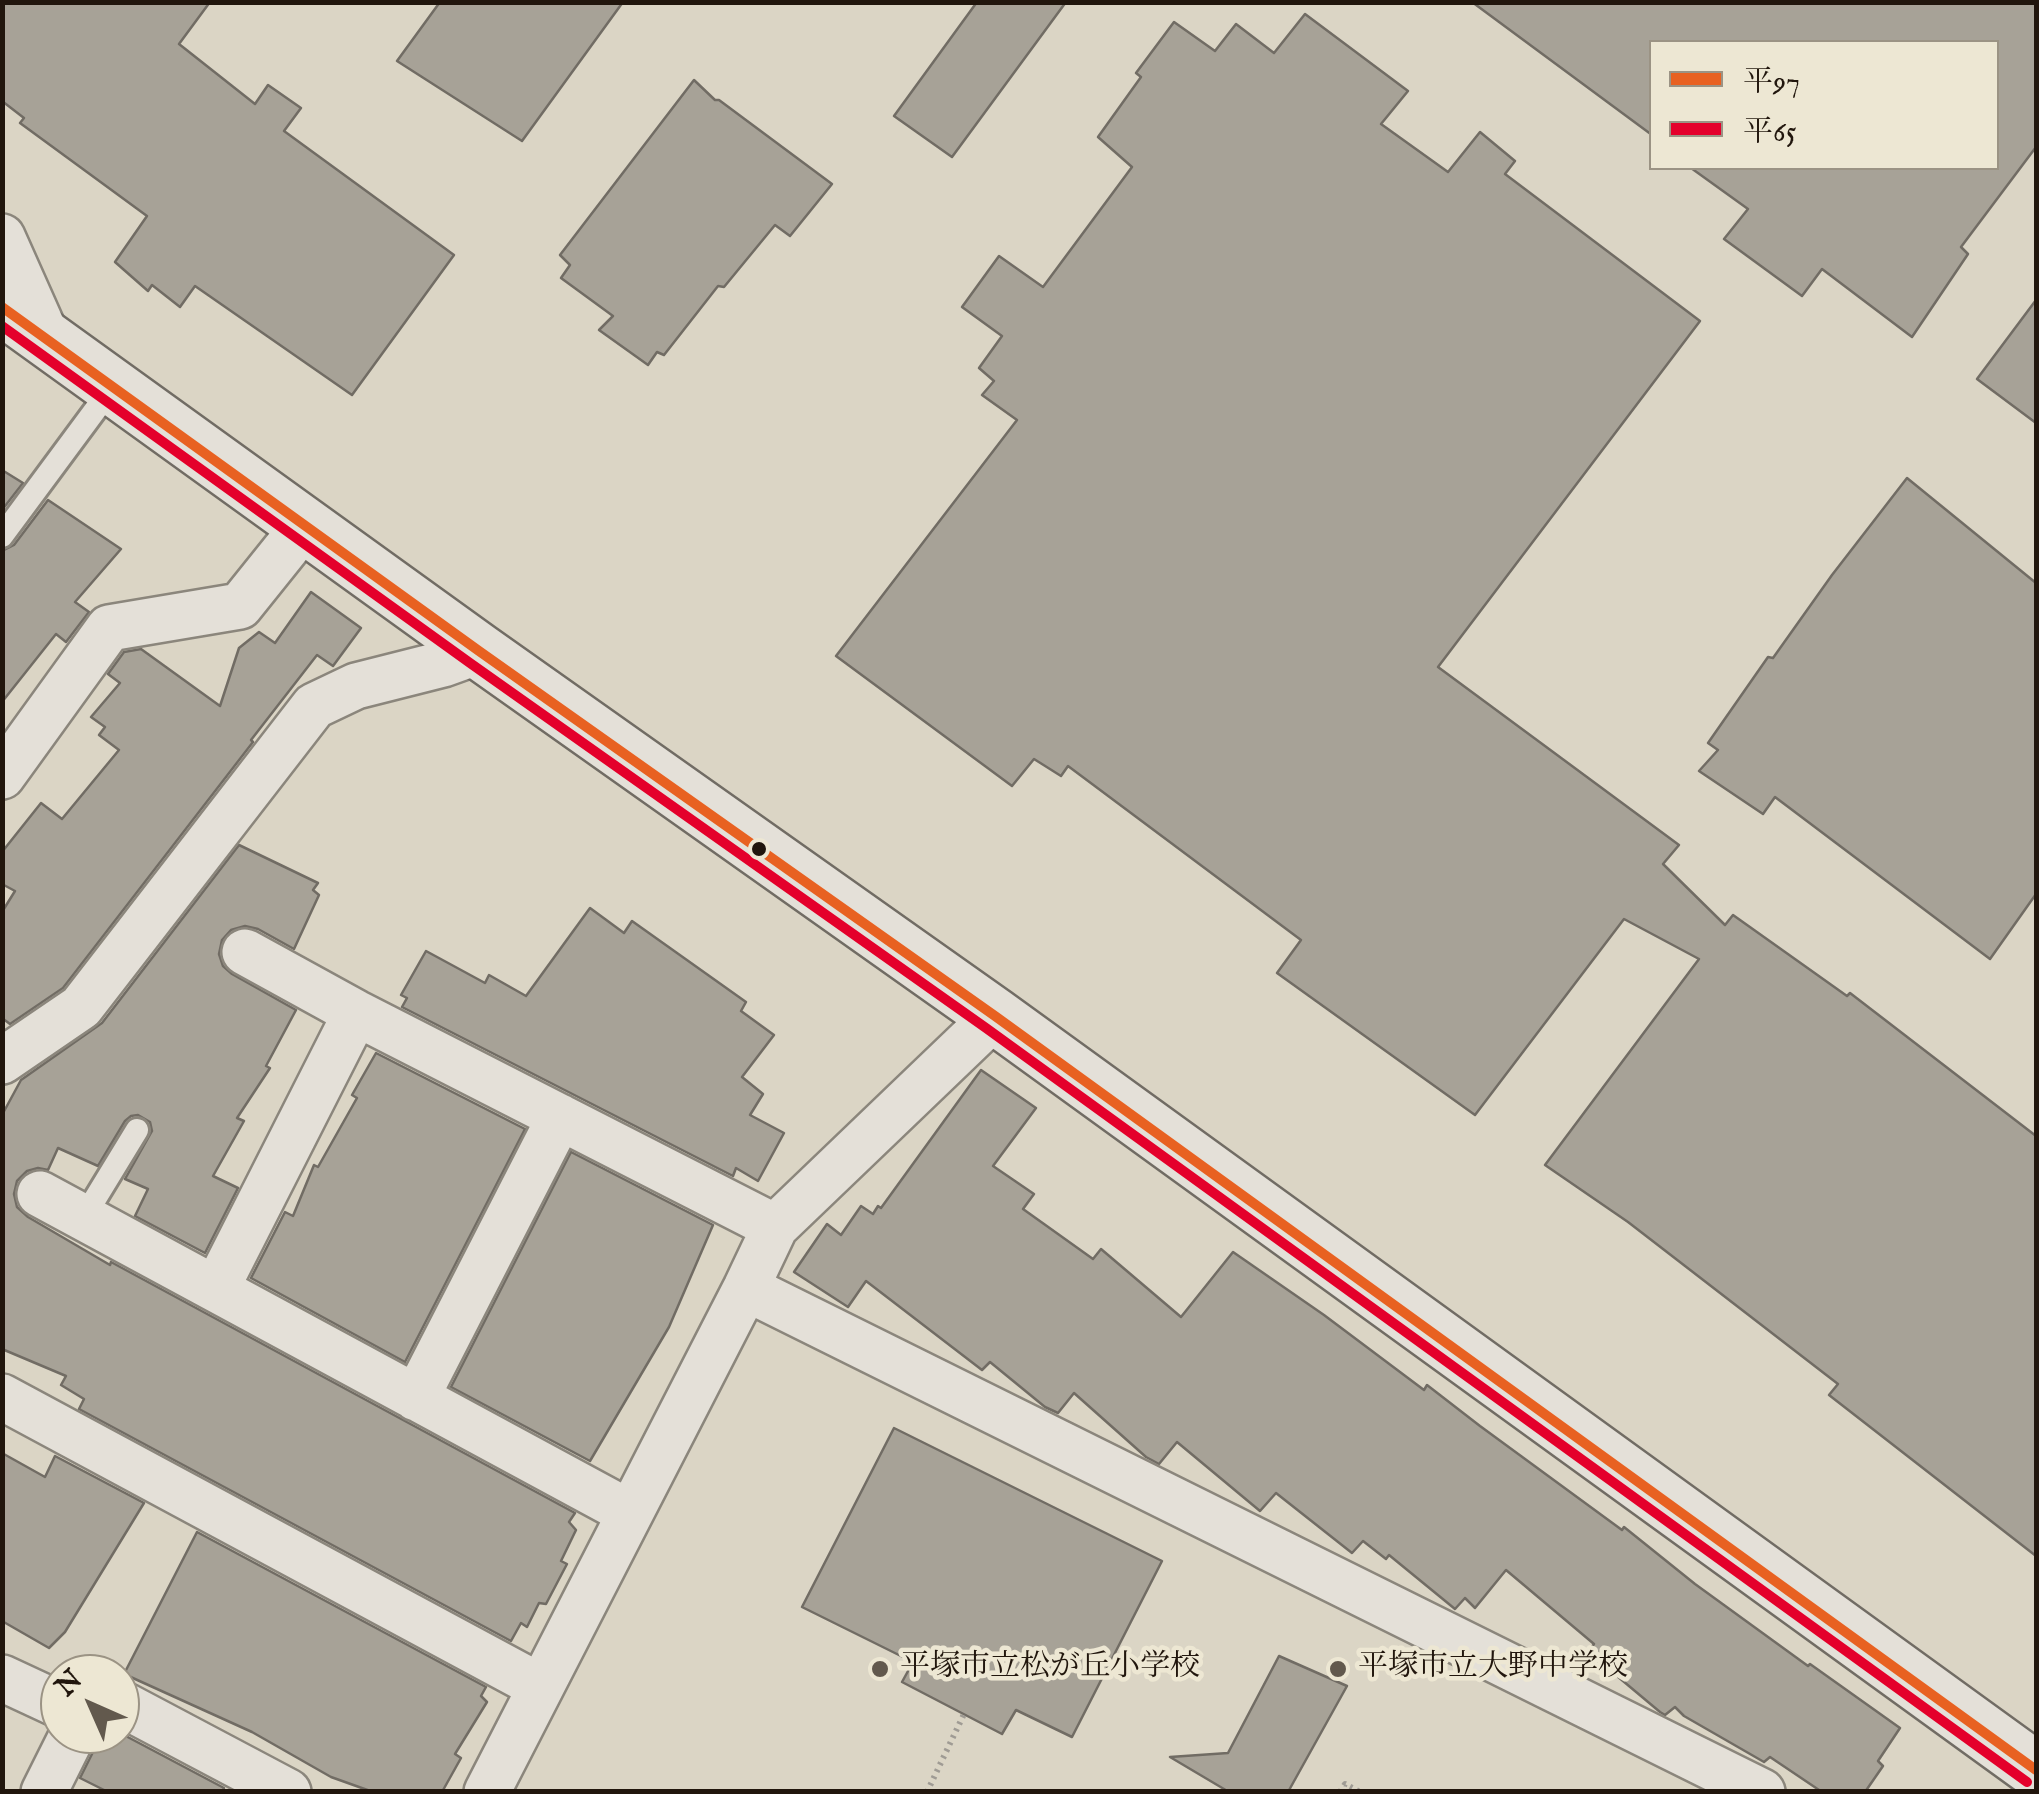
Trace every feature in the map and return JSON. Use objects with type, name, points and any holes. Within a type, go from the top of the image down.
[{"type":"main road","points":[[2,307],[995,1016],[2036,1770]]},
{"type":"street","points":[[2,238],[46,338]]},
{"type":"street","points":[[2,776],[109,628],[240,606],[304,525]]},
{"type":"street","points":[[2,1062],[81,1007],[314,706],[356,686],[479,651]]},
{"type":"street","points":[[245,952],[356,1014],[775,1227]]},
{"type":"street","points":[[216,1289],[356,1014]]},
{"type":"street","points":[[487,1792],[775,1227],[995,1016]]},
{"type":"street","points":[[416,1398],[560,1118]]},
{"type":"street","points":[[40,1194],[630,1513]]},
{"type":"street","points":[[746,1288],[1762,1792]]},
{"type":"street","points":[[2,1397],[541,1687]]},
{"type":"street","points":[[2,1678],[40,1696]]},
{"type":"street","points":[[140,1714],[288,1792]]},
{"type":"street","points":[[44,1792],[63,1754]]},
{"type":"lane","points":[[2,536],[114,386]]},
{"type":"lane","points":[[84,1217],[137,1130]]},
{"type":"path","points":[[927,1792],[964,1714]]},
{"type":"path","points":[[1340,1792],[1345,1784],[1360,1792]]},
{"type":"building","points":[[2,2],[210,2],[179,44],[255,104],[268,85],[301,108],[284,131],[454,255],[352,395],[195,286],[180,307],[152,285],[148,291],[115,262],[147,216],[20,123],[24,118],[2,101]]},
{"type":"building","points":[[440,2],[623,2],[522,141],[397,61]]},
{"type":"building","points":[[977,2],[1066,2],[952,157],[894,116]]},
{"type":"building","points":[[1472,2],[2036,2],[2036,147],[1961,247],[1968,254],[1912,337],[1822,269],[1802,296],[1724,239],[1748,209],[1694,170],[1999,170],[1999,40],[1649,40],[1649,133]]},
{"type":"building","points":[[1305,14],[1408,91],[1381,124],[1448,172],[1480,132],[1515,161],[1505,174],[1700,321],[1438,667],[1679,845],[1663,864],[1725,925],[1733,915],[1847,996],[1850,993],[2036,1136],[2036,1556],[1829,1395],[1838,1384],[1628,1222],[1545,1165],[1699,959],[1624,919],[1475,1115],[1277,973],[1301,940],[1068,766],[1061,776],[1034,759],[1012,786],[836,656],[1017,420],[982,395],[994,381],[979,368],[1002,336],[962,307],[999,256],[1043,287],[1132,167],[1098,137],[1141,77],[1136,73],[1174,22],[1215,51],[1236,24],[1274,53]]},
{"type":"building","points":[[694,80],[715,100],[832,184],[790,236],[775,225],[724,287],[718,286],[664,355],[657,352],[648,365],[599,330],[613,316],[561,278],[570,265],[560,255]]},
{"type":"building","points":[[2036,300],[2036,423],[1977,379]]},
{"type":"building","points":[[2,470],[23,483],[2,510]]},
{"type":"building","points":[[1907,478],[2036,583],[2036,894],[1990,959],[1775,797],[1763,814],[1699,771],[1718,750],[1708,743],[1768,657],[1773,658]]},
{"type":"building","points":[[48,500],[121,549],[75,602],[89,612],[66,642],[56,634],[2,702],[2,551],[14,545]]},
{"type":"building","points":[[311,592],[361,628],[333,666],[317,655],[63,988],[10,1024],[2,1018],[2,912],[15,891],[2,884],[2,852],[41,803],[62,819],[119,750],[99,735],[105,727],[91,717],[120,683],[108,674],[124,652],[141,649],[220,706],[239,648],[259,632],[275,643]]},
{"type":"building","points":[[239,845],[318,883],[313,890],[319,895],[294,949],[245,926],[231,930],[222,940],[219,954],[223,966],[296,1010],[266,1066],[270,1068],[237,1118],[244,1121],[213,1176],[238,1188],[205,1253],[135,1216],[148,1189],[125,1179],[152,1131],[150,1122],[138,1115],[125,1121],[98,1166],[58,1148],[48,1170],[27,1171],[17,1181],[17,1207],[110,1265],[111,1262],[575,1513],[569,1522],[576,1530],[561,1561],[567,1564],[546,1604],[539,1603],[527,1627],[521,1623],[511,1641],[79,1409],[84,1399],[61,1385],[66,1376],[2,1349],[2,1115],[21,1080],[102,1023]]},
{"type":"building","points":[[590,908],[624,933],[632,921],[746,1002],[741,1011],[774,1035],[742,1077],[763,1094],[750,1115],[784,1133],[758,1181],[736,1168],[733,1176],[402,1007],[407,998],[401,995],[426,951],[485,983],[489,975],[526,996]]},
{"type":"building","points":[[376,1053],[525,1129],[405,1362],[251,1278],[285,1212],[293,1216],[314,1165],[318,1167],[357,1098],[352,1095]]},
{"type":"building","points":[[981,1070],[1036,1108],[993,1166],[1034,1194],[1023,1209],[1093,1259],[1101,1249],[1181,1317],[1233,1252],[1424,1390],[1427,1385],[1808,1666],[1900,1728],[1878,1761],[1883,1766],[1865,1792],[1822,1792],[1770,1757],[1764,1762],[1675,1707],[1665,1715],[1660,1712],[1617,1676],[1585,1656],[1594,1644],[1506,1570],[1475,1608],[1465,1598],[1455,1609],[1389,1555],[1386,1559],[1363,1541],[1352,1553],[1276,1493],[1260,1511],[1177,1442],[1159,1464],[1074,1393],[1058,1413],[1045,1407],[990,1362],[982,1370],[866,1281],[848,1307],[794,1272],[827,1224],[841,1235],[861,1206],[873,1214],[878,1206],[881,1208]]},
{"type":"building","points":[[571,1152],[713,1225],[669,1327],[590,1461],[451,1387]]},
{"type":"building","points":[[894,1428],[1162,1561],[1072,1737],[1016,1710],[1002,1734],[902,1682],[913,1662],[802,1607]]},
{"type":"building","points":[[2,1453],[45,1477],[55,1456],[144,1503],[65,1632],[49,1648],[2,1621]]},
{"type":"building","points":[[197,1532],[486,1687],[481,1696],[487,1702],[455,1754],[461,1758],[442,1792],[373,1792],[331,1777],[252,1732],[140,1681],[140,1654],[134,1654]]},
{"type":"building","points":[[1279,1656],[1347,1686],[1288,1792],[1229,1792],[1170,1757],[1228,1753]]},
{"type":"building","points":[[140,1744],[224,1788],[222,1792],[108,1792],[80,1778],[92,1754],[140,1754]]},
{"type":"transit line","name":"平97","points":[[2,307],[995,1016],[2036,1770]]},
{"type":"transit line","name":"平65","points":[[2,326],[986,1028],[2027,1782]]},
{"type":"place","name":"平塚市立松が丘小学校","points":[[880,1669]]},
{"type":"place","name":"平塚市立大野中学校","points":[[1338,1669]]}]
